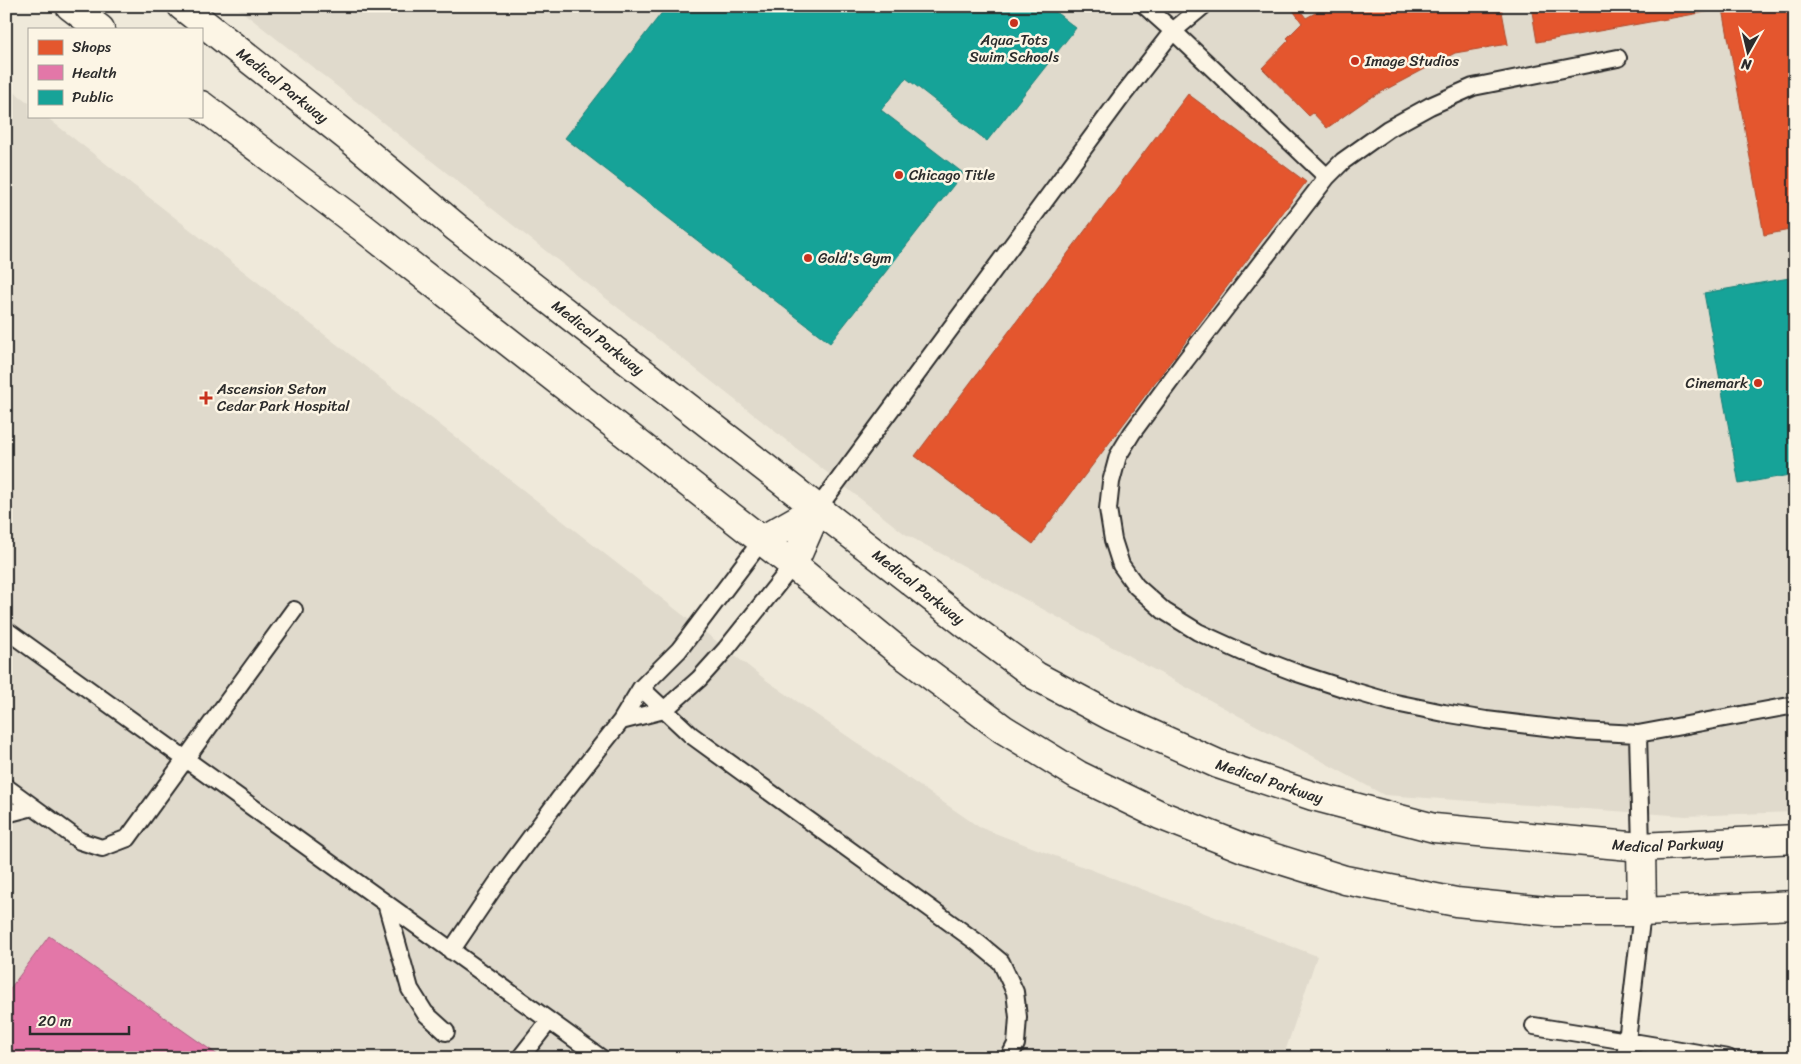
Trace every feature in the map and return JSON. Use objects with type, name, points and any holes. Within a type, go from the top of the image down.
[{"type":"street","points":[[70,6],[99,28]]},
{"type":"street","name":"Medical Parkway","points":[[182,6],[354,142],[464,234],[966,624],[1036,676],[1111,716],[1218,764],[1313,796],[1434,828],[1641,847],[1795,839]]},
{"type":"street","points":[[202,107],[362,226],[762,540],[897,650],[1003,729],[1078,774],[1160,815],[1246,849],[1345,880],[1456,902],[1556,912],[1642,912],[1795,905]]},
{"type":"street","points":[[762,540],[818,508]]},
{"type":"street","points":[[793,565],[818,508]]},
{"type":"street","points":[[1641,847],[1642,912]]},
{"type":"lane","points":[[1145,6],[1327,177]]},
{"type":"lane","points":[[818,508],[1123,95],[1173,31],[1203,6]]},
{"type":"lane","points":[[1618,58],[1473,87],[1430,106],[1388,129],[1343,162],[1327,177],[1185,362],[1118,456],[1111,482],[1108,509],[1113,540],[1121,565],[1136,586],[1164,611],[1198,632],[1242,652],[1307,676],[1391,702],[1444,713],[1552,728],[1638,734],[1795,705]]},
{"type":"lane","points":[[451,951],[499,880],[559,799],[621,721],[641,688],[679,650],[762,540]]},
{"type":"lane","points":[[621,721],[664,710],[699,679],[726,649],[793,565]]},
{"type":"lane","points":[[6,787],[80,841],[102,848],[128,838],[294,610]]},
{"type":"lane","points":[[6,630],[549,1021],[590,1055]]},
{"type":"lane","points":[[641,688],[691,734],[978,943],[1001,962],[1015,992],[1018,1017],[1016,1044],[1009,1058]]},
{"type":"lane","points":[[1638,734],[1641,847]]},
{"type":"lane","points":[[6,814],[33,807]]},
{"type":"lane","points":[[386,904],[410,988],[425,1013],[446,1032]]},
{"type":"lane","points":[[1625,1058],[1642,912]]},
{"type":"lane","points":[[520,1058],[549,1021]]},
{"type":"lane","points":[[1534,1026],[1728,1058]]},
{"type":"shaded area","points":[[235,6],[1795,6],[1795,812],[1686,816],[1384,795],[905,534]]},
{"type":"shaded area","name":"Ascension Seton Cedar Park Hospital","points":[[6,86],[28,102],[28,118],[48,118],[766,680],[979,827],[1317,956],[1283,1058],[6,1058]]},
{"type":"building: Shops","name":"Image Studios","points":[[1290,6],[1297,6],[1306,18],[1328,6],[1501,6],[1508,44],[1455,53],[1368,99],[1327,128],[1313,113],[1309,116],[1262,68],[1289,40],[1287,38],[1302,23]]},
{"type":"building: Shops","points":[[1531,6],[1795,6],[1795,229],[1764,235],[1723,9],[1537,42]]},
{"type":"building: Shops","points":[[1188,94],[1306,182],[1033,544],[915,456]]},
{"type":"building: Health","points":[[49,936],[222,1058],[13,1058],[6,1053],[6,994]]},
{"type":"building: Public","name":"Gold's Gym","points":[[667,6],[1048,6],[1076,28],[987,141],[906,78],[881,110],[963,173],[830,343],[565,138]]},
{"type":"building: Public","name":"Cinemark","points":[[1795,277],[1795,474],[1739,484],[1704,293]]},
{"type":"place","name":"Aqua-Tots Swim Schools","points":[[1014,23]]},
{"type":"place","name":"Image Studios","points":[[1355,61]]},
{"type":"place","name":"Chicago Title","points":[[899,175]]},
{"type":"place","name":"Gold's Gym","points":[[808,258]]},
{"type":"place","name":"Cinemark","points":[[1758,383]]},
{"type":"place","name":"Ascension Seton Cedar Park Hospital","points":[[206,398]]}]
